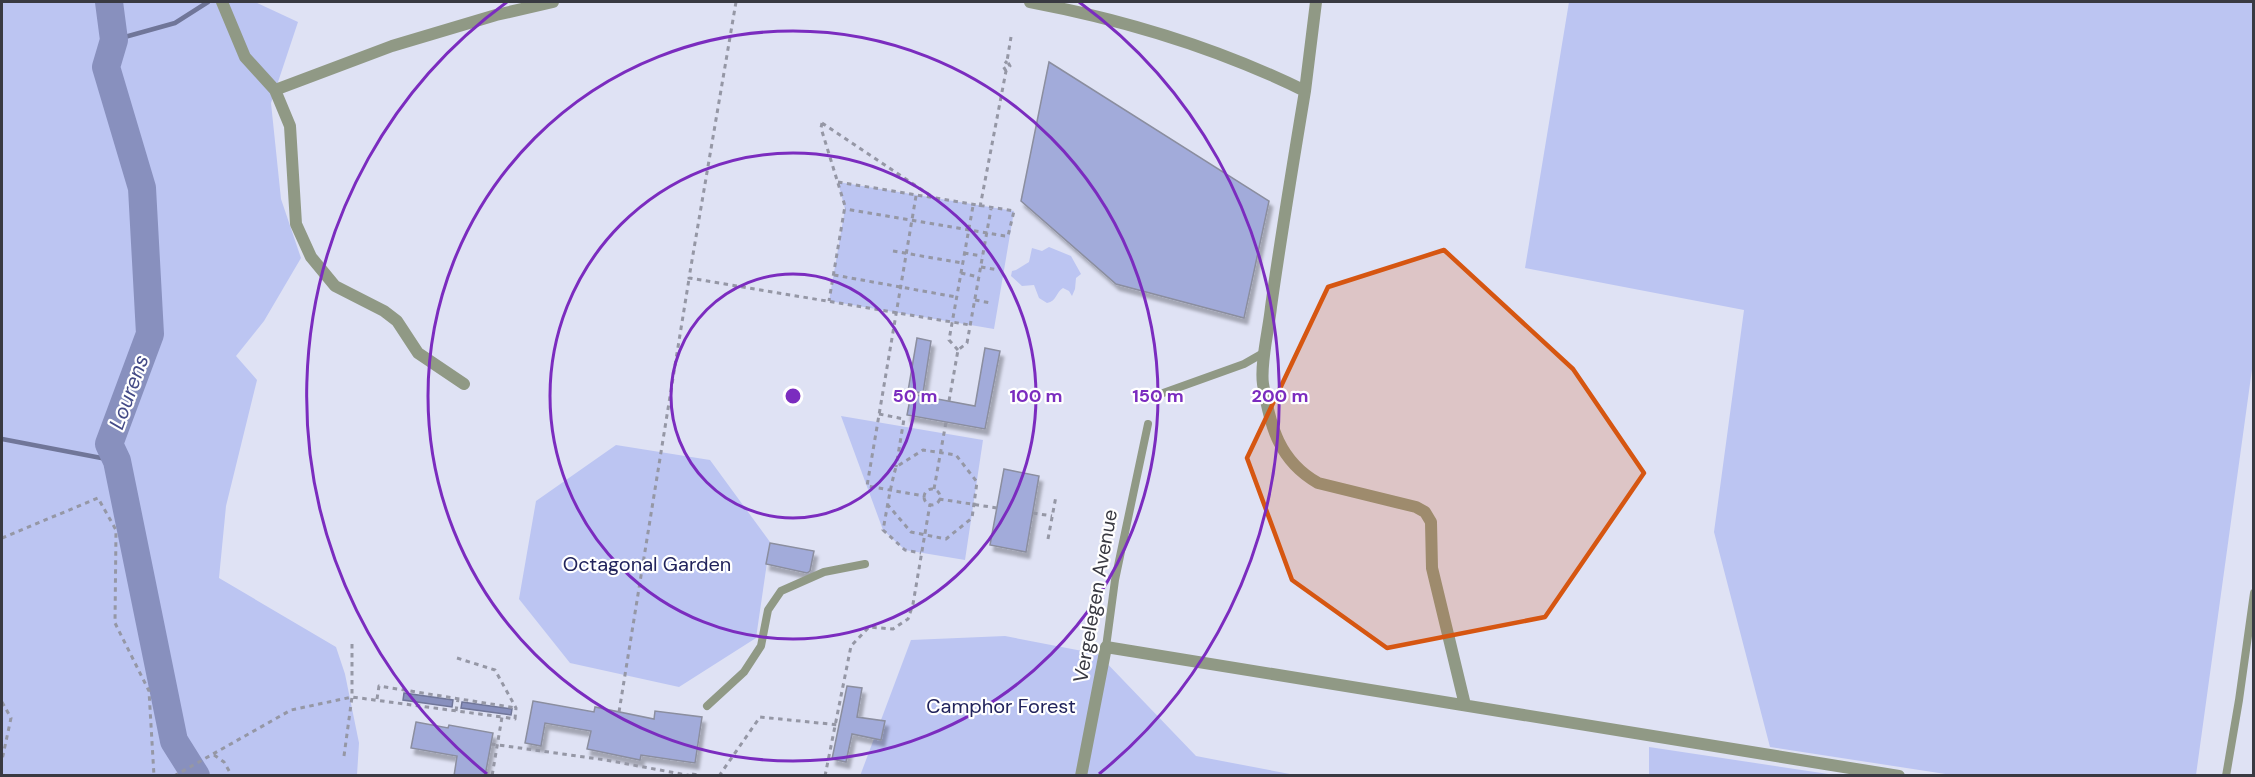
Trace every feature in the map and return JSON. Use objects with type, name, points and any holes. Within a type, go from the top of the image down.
[{"type":"street","points":[[225,2],[245,57],[275,90],[290,126],[296,224],[311,257],[335,285],[384,311],[397,321],[418,353],[464,384]]},
{"type":"street","points":[[275,90],[392,46],[496,15],[553,2]]},
{"type":"street","points":[[1030,2],[1084,12],[1165,34],[1262,70],[1305,91]]},
{"type":"street","points":[[1316,2],[1305,91],[1281,236],[1263,382],[1275,435],[1281,448],[1297,469],[1318,483],[1416,507],[1428,517],[1432,528],[1432,568],[1465,705]]},
{"type":"street","points":[[1106,647],[1899,776]]},
{"type":"street","name":"Vergelegen Avenue","points":[[1081,776],[1106,647]]},
{"type":"lane","points":[[1152,397],[1244,364],[1265,352]]},
{"type":"lane","name":"Vergelegen Avenue","points":[[1106,647],[1115,580],[1148,424]]},
{"type":"lane","points":[[707,706],[744,672],[761,646],[768,610],[781,591],[824,572],[865,564]]},
{"type":"lane","points":[[2226,776],[2239,700],[2253,592]]},
{"type":"path","points":[[619,712],[736,2]]},
{"type":"path","points":[[980,207],[1006,71],[1010,66],[1007,61],[1011,37]]},
{"type":"path","points":[[829,301],[845,209],[821,128],[822,123],[935,199]]},
{"type":"path","points":[[838,182],[1014,212],[1008,236],[845,209]]},
{"type":"path","points":[[916,195],[867,486],[924,496]]},
{"type":"path","points":[[958,350],[949,340],[973,206]]},
{"type":"path","points":[[949,401],[958,350],[967,343],[991,209]]},
{"type":"path","points":[[893,251],[962,263]]},
{"type":"path","points":[[964,253],[982,256]]},
{"type":"path","points":[[981,267],[998,270]]},
{"type":"path","points":[[961,273],[979,277]]},
{"type":"path","points":[[834,275],[957,297]]},
{"type":"path","points":[[689,278],[952,320],[970,325]]},
{"type":"path","points":[[975,300],[991,303]]},
{"type":"path","points":[[879,414],[904,419],[883,530],[905,550],[921,553]]},
{"type":"path","points":[[934,489],[945,422]]},
{"type":"path","points":[[887,504],[911,532],[946,539],[972,518],[977,482],[956,455],[923,450],[896,467]]},
{"type":"path","points":[[934,489],[939,493],[937,503],[930,504],[925,501],[924,496],[928,490],[934,489]]},
{"type":"path","points":[[1048,539],[1056,496]]},
{"type":"path","points":[[2,538],[98,498],[117,530],[114,623],[149,691],[154,776]]},
{"type":"path","points":[[939,499],[997,508]]},
{"type":"path","points":[[825,776],[851,646],[869,627],[893,629],[908,619],[913,604],[930,504]]},
{"type":"path","points":[[1033,513],[1052,516]]},
{"type":"path","points":[[344,756],[352,697],[352,641]]},
{"type":"path","points":[[176,775],[291,710],[352,697],[515,719],[516,708],[495,670],[457,657]]},
{"type":"path","points":[[377,699],[379,686],[516,708]]},
{"type":"path","points":[[456,711],[458,699]]},
{"type":"path","points":[[2,702],[11,718],[2,760]]},
{"type":"path","points":[[492,776],[502,717]]},
{"type":"path","points":[[719,776],[760,717],[837,725]]},
{"type":"path","points":[[491,744],[704,776]]},
{"type":"path","points":[[612,754],[613,761]]},
{"type":"path","points":[[211,756],[224,762],[232,776]]},
{"type":"highlighted area","points":[[1444,250],[1573,369],[1644,473],[1545,617],[1387,648],[1292,580],[1247,458],[1328,287]]},
{"type":"green space","points":[[2,2],[255,2],[298,22],[271,103],[281,199],[301,258],[264,321],[236,356],[257,380],[226,506],[219,578],[336,647],[345,674],[359,743],[357,775],[2,776]]},
{"type":"green space","points":[[1569,2],[2253,2],[2253,362],[2196,775],[1952,775],[1770,747],[1714,532],[1744,310],[1525,268]]},
{"type":"green space","points":[[838,182],[1014,211],[994,329],[829,301],[845,209]]},
{"type":"green space","points":[[1049,247],[1071,256],[1081,274],[1076,278],[1072,296],[1063,288],[1053,300],[1047,303],[1039,298],[1034,285],[1022,286],[1011,276],[1012,271],[1029,262],[1032,248],[1042,251]]},
{"type":"green space","points":[[841,416],[983,440],[965,560],[905,550],[883,530]]},
{"type":"green space","name":"Octagonal Garden","points":[[616,445],[710,460],[770,542],[756,638],[679,687],[570,663],[519,599],[536,501]]},
{"type":"green space","name":"Camphor Forest","points":[[1005,636],[1098,654],[1196,756],[1295,775],[860,776],[911,640]]},
{"type":"green space","points":[[1649,747],[1835,775],[1649,775]]},
{"type":"shaded area","points":[[404,693],[453,700],[452,707],[403,700]]},
{"type":"shaded area","points":[[462,702],[512,709],[511,715],[461,708]]},
{"type":"building","points":[[1049,62],[1269,201],[1244,318],[1116,284],[1021,201]]},
{"type":"building","points":[[917,338],[931,341],[923,393],[908,391]]},
{"type":"building","points":[[985,348],[1000,351],[985,429],[907,415],[911,394],[975,406]]},
{"type":"building","points":[[1004,469],[1039,476],[1026,552],[990,545]]},
{"type":"building","points":[[770,543],[814,551],[810,571],[807,573],[766,564]]},
{"type":"building","points":[[847,686],[862,688],[857,717],[885,721],[881,740],[852,734],[846,762],[832,759]]},
{"type":"building","points":[[533,701],[594,712],[595,707],[654,719],[655,711],[702,717],[695,763],[641,755],[640,760],[587,749],[591,731],[545,723],[541,746],[525,743]]},
{"type":"building","points":[[416,722],[493,733],[485,776],[454,776],[457,756],[411,748]]},
{"type":"waterway","name":"Lourens","points":[[109,2],[114,40],[106,67],[142,188],[150,334],[109,444],[117,461],[174,741],[196,776]]},
{"type":"waterway","points":[[114,40],[175,23],[208,2]]},
{"type":"waterway","points":[[2,439],[117,461]]}]
